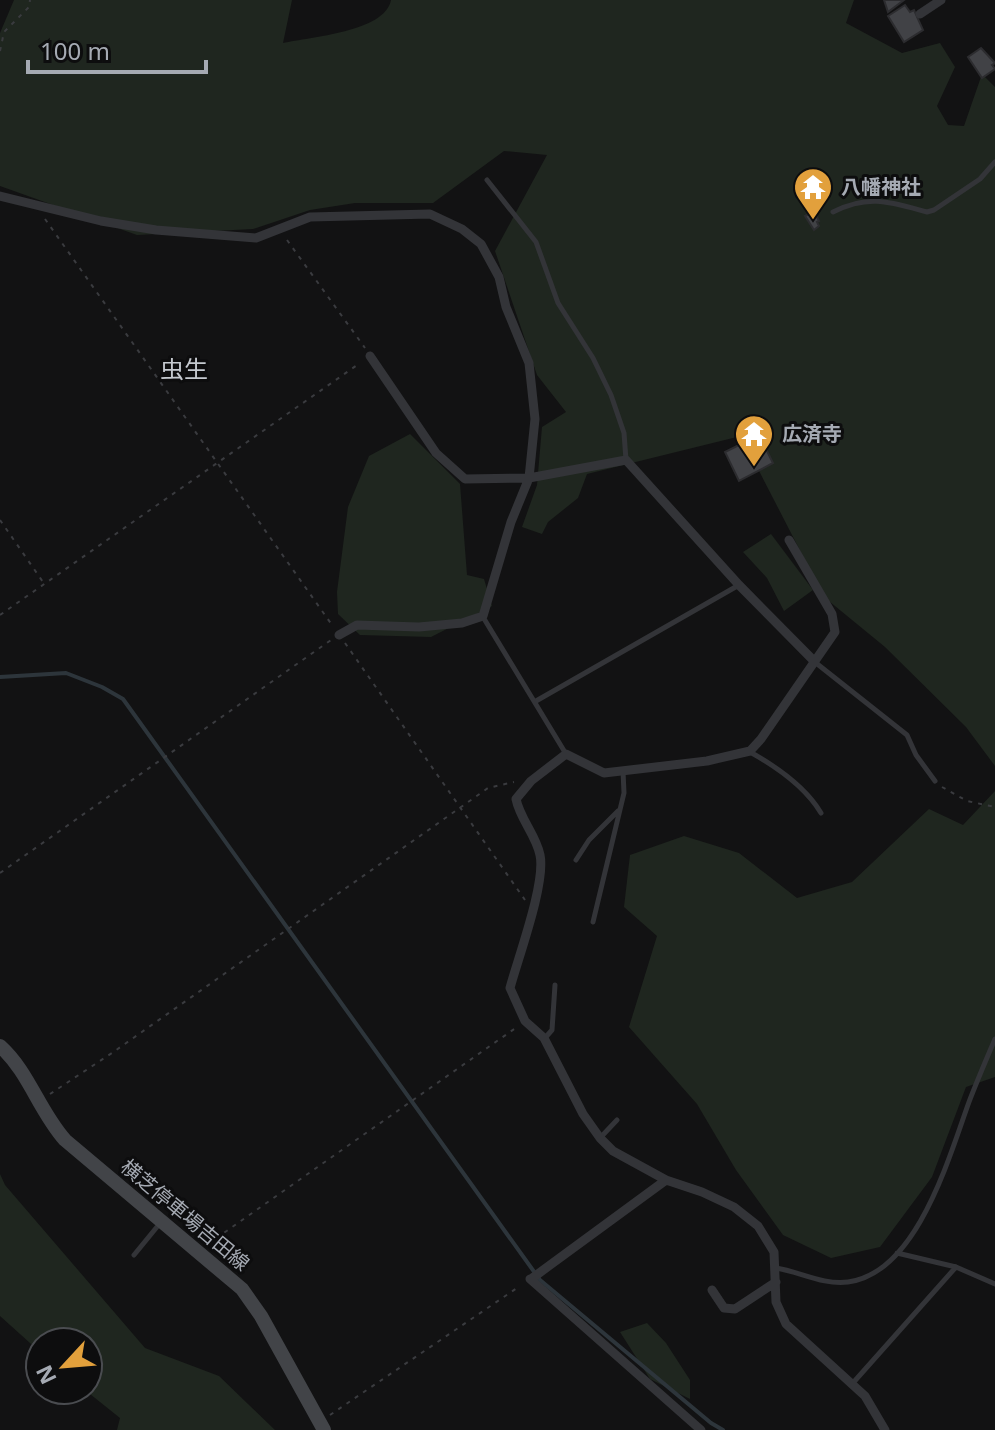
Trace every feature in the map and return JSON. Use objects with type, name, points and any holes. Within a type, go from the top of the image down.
[{"type":"main road","name":"横芝停車場吉田線","points":[[0,1046],[20,1068],[53,1127],[78,1153],[227,1274],[253,1302],[322,1426]]},
{"type":"street","points":[[920,14],[941,0]]},
{"type":"street","points":[[0,196],[101,221],[156,230],[256,238],[310,217],[430,214],[462,229],[481,244],[499,277],[506,307],[529,363],[535,419],[529,478],[511,522],[483,616],[462,623],[433,626],[357,625],[339,635]]},
{"type":"street","points":[[370,356],[436,453],[465,479],[529,478],[626,460],[739,585],[815,662]]},
{"type":"street","points":[[789,540],[832,614],[835,632],[750,751],[707,761],[604,773],[566,754],[531,781],[516,799],[541,860],[533,911],[510,988],[525,1021],[544,1038],[583,1114],[600,1138],[625,1159],[666,1180],[734,1207],[758,1226],[774,1252],[776,1302],[786,1324],[865,1396],[885,1430]]},
{"type":"street","points":[[666,1180],[533,1277],[701,1430]]},
{"type":"street","points":[[712,1290],[724,1308],[735,1309],[776,1282]]},
{"type":"lane","points":[[833,212],[846,206],[881,200],[927,212],[934,210],[980,179],[995,162]]},
{"type":"lane","points":[[487,180],[536,242],[558,303],[593,358],[611,395],[624,433],[626,460]]},
{"type":"lane","points":[[536,701],[739,585]]},
{"type":"lane","points":[[483,616],[566,754]]},
{"type":"lane","points":[[815,662],[907,735],[916,755],[935,781]]},
{"type":"lane","points":[[750,751],[776,766],[821,813]]},
{"type":"lane","points":[[593,922],[624,793],[623,771]]},
{"type":"lane","points":[[576,860],[589,840],[619,810]]},
{"type":"lane","points":[[544,1038],[552,1030],[555,985]]},
{"type":"lane","points":[[776,1268],[823,1282],[847,1282],[859,1280],[873,1272],[896,1253],[918,1226],[941,1179],[995,1039]]},
{"type":"lane","points":[[600,1138],[617,1120]]},
{"type":"lane","points":[[134,1255],[161,1221]]},
{"type":"lane","points":[[896,1253],[956,1267],[995,1284]]},
{"type":"lane","points":[[851,1384],[956,1267]]},
{"type":"path","points":[[0,51],[4,32],[29,7],[30,0]]},
{"type":"path","points":[[36,206],[219,461],[533,911]]},
{"type":"path","points":[[0,615],[370,356],[280,230]]},
{"type":"path","points":[[0,520],[44,583]]},
{"type":"path","points":[[0,873],[339,635]]},
{"type":"path","points":[[37,1101],[112,1053],[488,788],[505,782],[531,781]]},
{"type":"path","points":[[935,781],[948,792],[967,801],[995,807]]},
{"type":"path","points":[[197,1251],[525,1021]]},
{"type":"path","points":[[322,1426],[533,1277]]},
{"type":"shaded area","points":[[14,0],[292,0],[283,43],[361,26],[386,11],[391,0],[854,0],[846,23],[902,53],[940,43],[955,67],[937,106],[948,125],[964,126],[982,74],[995,87],[995,766],[966,727],[885,647],[824,597],[741,436],[587,474],[578,498],[548,522],[542,534],[522,527],[537,485],[542,427],[566,412],[537,375],[495,251],[547,155],[504,151],[433,203],[355,203],[310,210],[253,229],[137,235],[0,186],[0,33]]},
{"type":"shaded area","points":[[410,434],[460,484],[467,575],[484,579],[492,606],[431,637],[360,635],[338,614],[337,592],[348,507],[369,456]]},
{"type":"shaded area","points":[[771,534],[813,590],[784,611],[767,578],[743,552]]},
{"type":"shaded area","points":[[995,791],[995,1077],[966,1087],[932,1177],[880,1247],[831,1258],[783,1235],[736,1170],[697,1104],[629,1027],[657,936],[624,907],[630,855],[684,836],[739,853],[797,898],[852,882],[929,809],[963,825]]},
{"type":"shaded area","points":[[0,1174],[5,1185],[145,1348],[219,1376],[275,1430],[117,1430],[120,1418],[104,1405],[104,1326],[24,1326],[24,1338],[0,1316]]},
{"type":"shaded area","points":[[647,1323],[666,1343],[690,1380],[690,1399],[650,1379],[620,1332]]},
{"type":"building","points":[[884,0],[904,0],[888,12]]},
{"type":"building","points":[[905,5],[910,12],[914,10],[923,30],[904,42],[888,16]]},
{"type":"building","points":[[981,48],[995,63],[992,65],[995,69],[982,78],[968,57]]},
{"type":"building","points":[[809,214],[812,218],[816,215],[819,221],[819,226],[814,230],[805,216]]},
{"type":"building","points":[[759,435],[773,463],[739,481],[725,452]]},
{"type":"waterway","points":[[0,677],[66,673],[123,699],[540,1280],[723,1430]]},
{"type":"place","name":"八幡神社","points":[[813,221]]},
{"type":"place","name":"広済寺","points":[[754,468]]},
{"type":"district","name":"虫生","points":[[184,370]]}]
